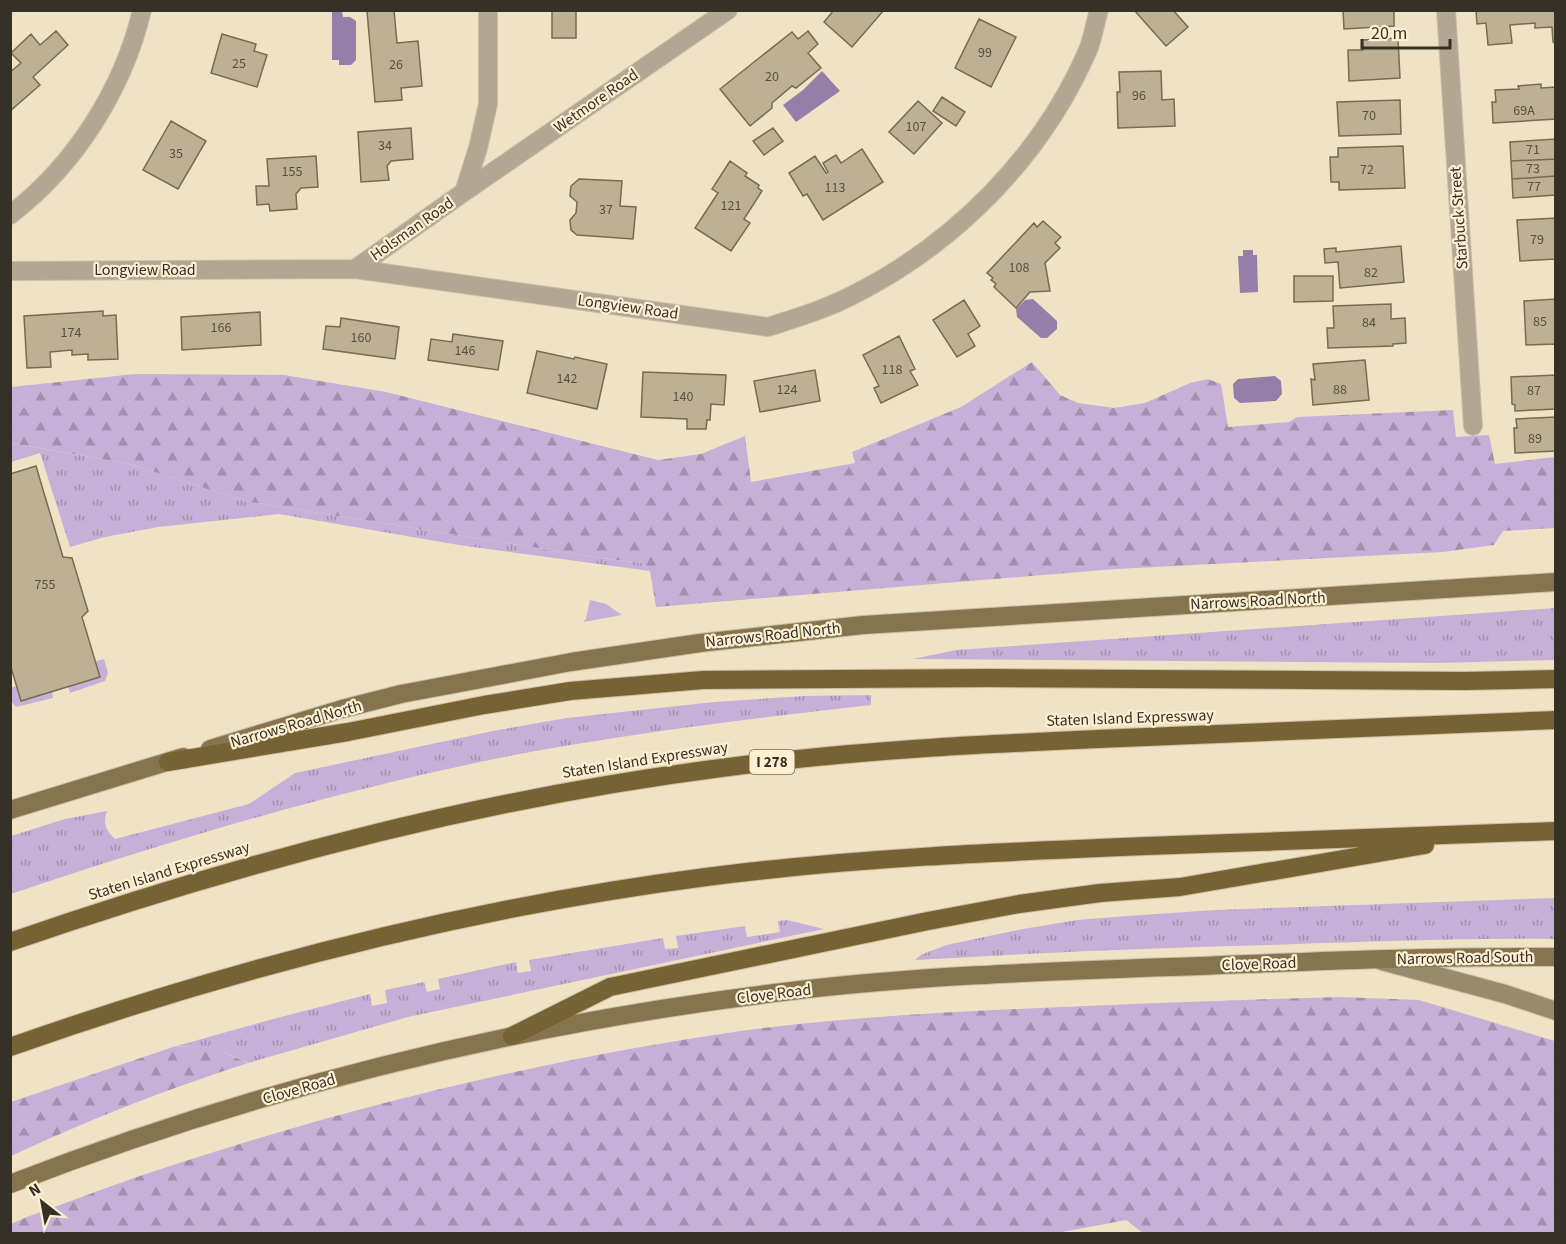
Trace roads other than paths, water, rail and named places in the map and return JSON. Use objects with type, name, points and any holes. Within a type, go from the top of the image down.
[{"type":"highway","points":[[168,762],[570,691],[703,680],[919,678],[1464,681],[1556,679]]},
{"type":"highway","name":"Staten Island Expressway","points":[[10,942],[160,892],[357,837],[494,805],[674,774],[791,759],[921,748],[1556,720]]},
{"type":"highway","points":[[10,1047],[162,995],[321,951],[493,912],[683,880],[843,862],[967,854],[1556,831]]},
{"type":"highway","points":[[512,1036],[610,987],[928,921],[1050,900],[1180,887],[1496,833]]},
{"type":"main road","name":"Narrows Road North","points":[[10,810],[342,709],[401,694],[571,662],[700,643],[863,625],[1556,582]]},
{"type":"main road","name":"Narrows Road South","points":[[1374,959],[1556,957]]},
{"type":"main road","name":"Clove Road","points":[[10,1184],[113,1146],[206,1116],[362,1072],[512,1036],[680,1006],[840,986],[1002,974],[1374,959],[1505,994],[1556,1011]]},
{"type":"street","points":[[10,215],[29,201],[65,163],[94,123],[118,80],[138,29],[142,10]]},
{"type":"street","name":"Holsman Road","points":[[355,268],[464,192],[478,148],[488,104],[488,10]]},
{"type":"street","name":"Wetmore Road","points":[[464,192],[728,10]]},
{"type":"street","name":"Longview Road","points":[[10,271],[355,268],[768,327],[852,296],[901,268],[947,235],[989,196],[1027,154],[1062,101],[1089,48],[1099,10]]},
{"type":"street","name":"Starbuck Street","points":[[1446,10],[1473,426]]}]
